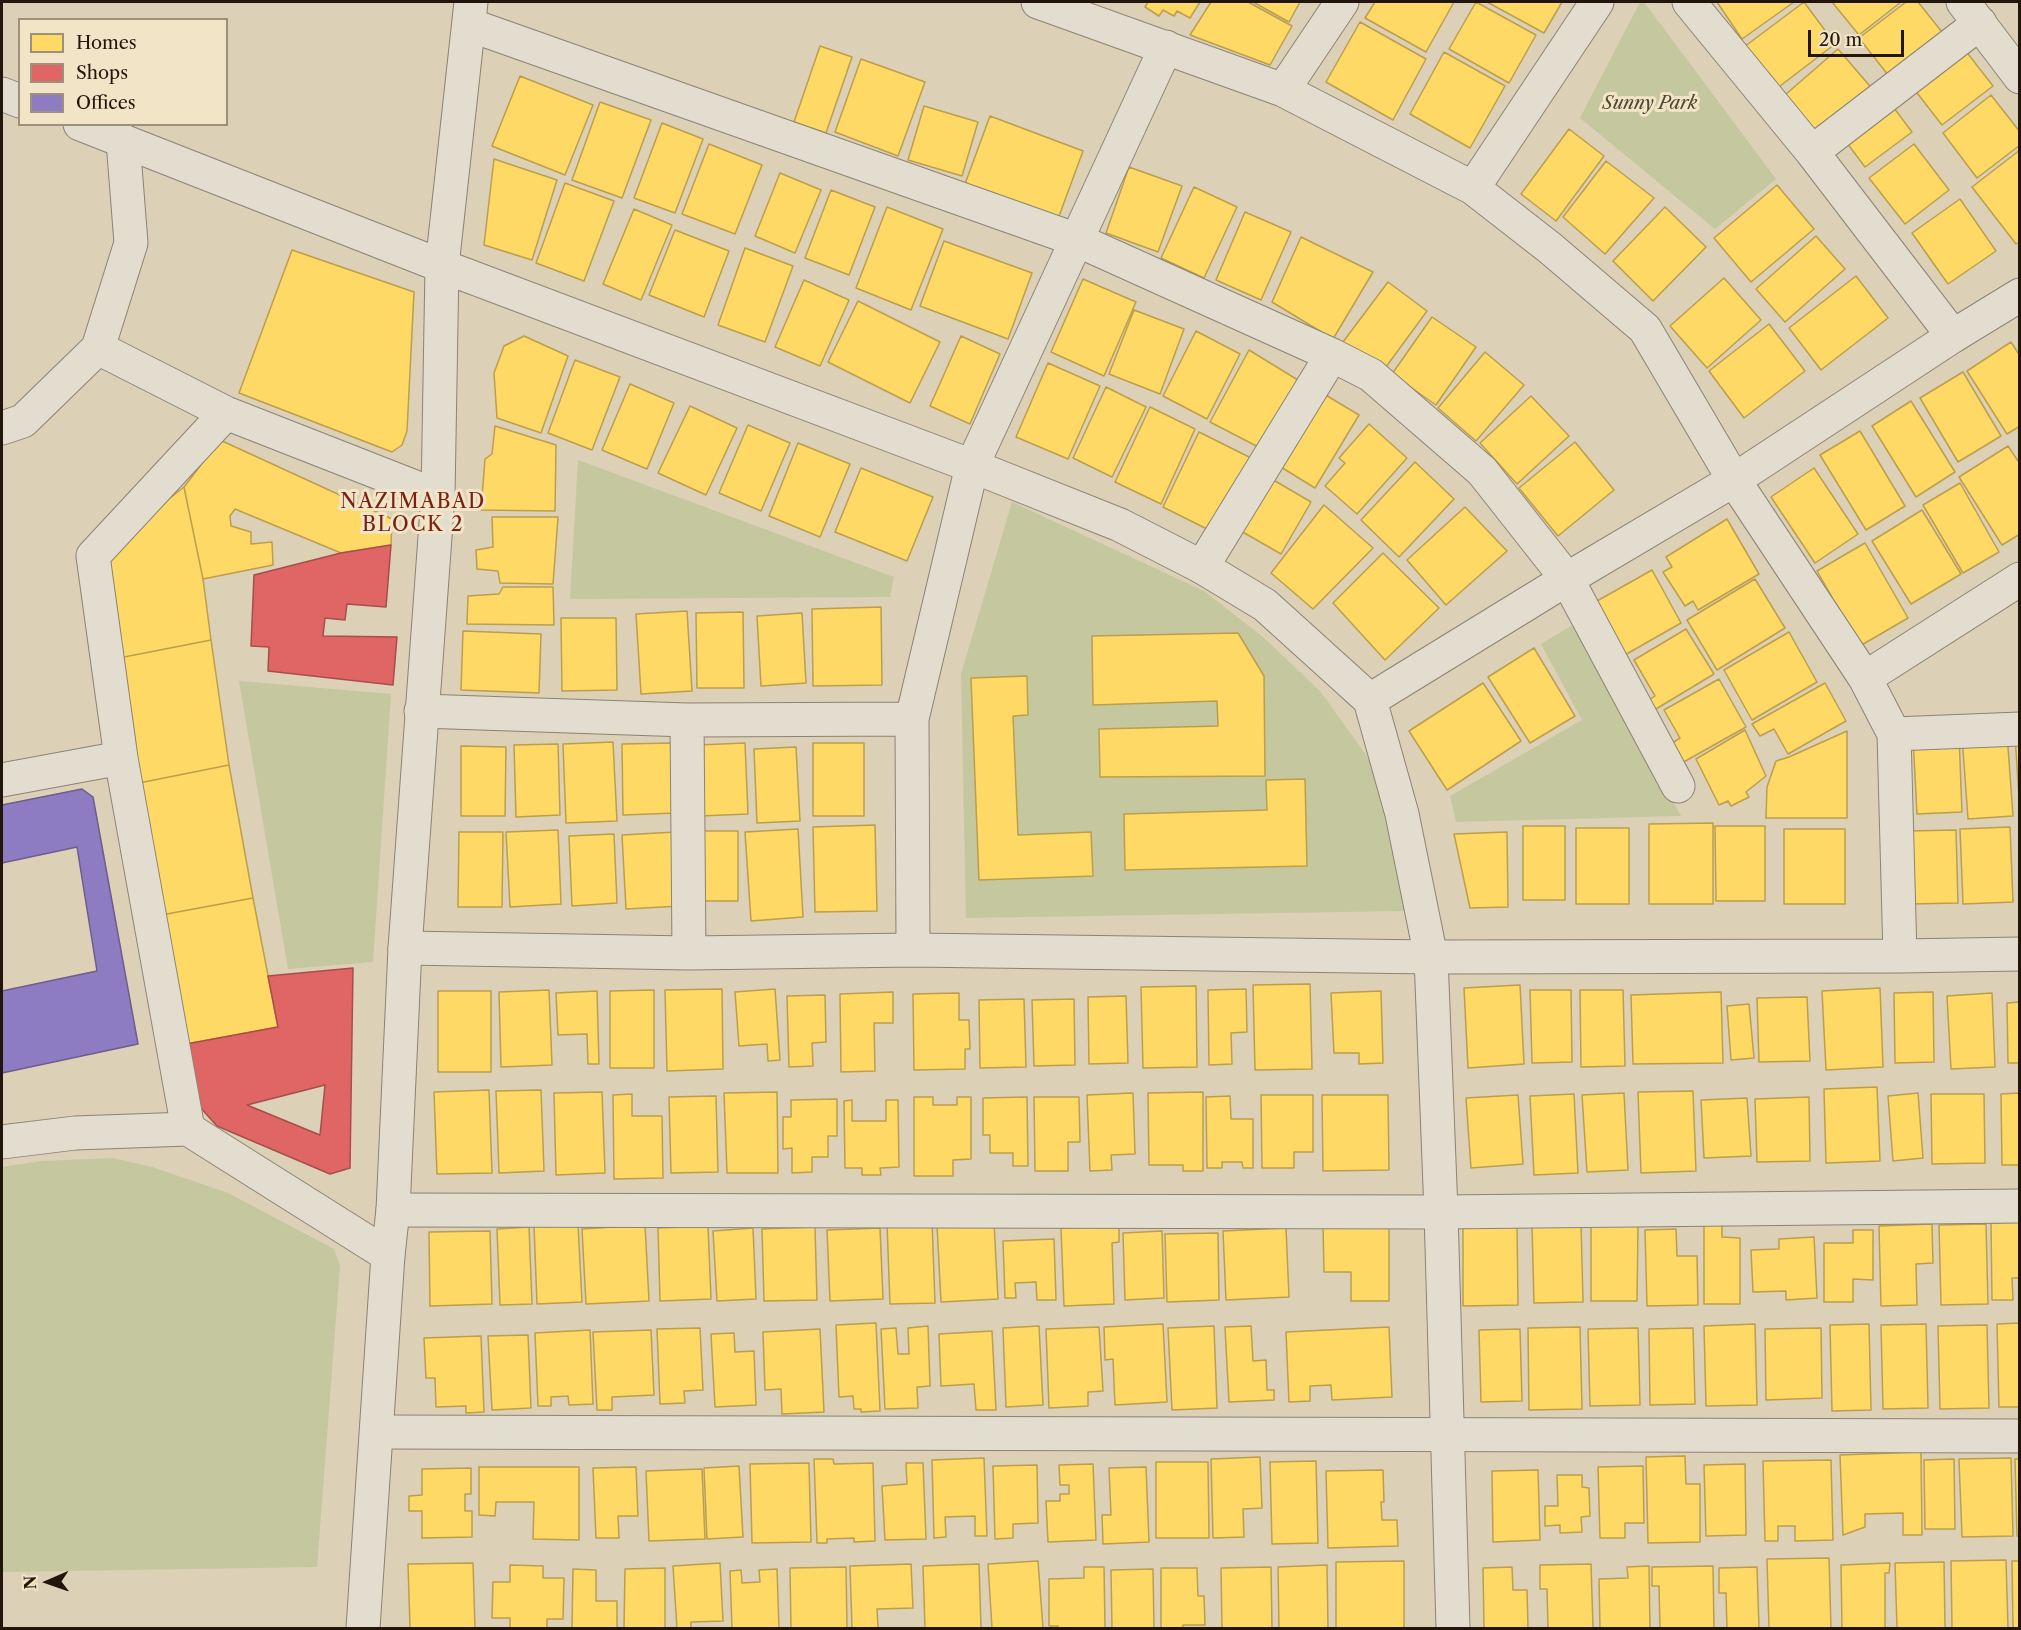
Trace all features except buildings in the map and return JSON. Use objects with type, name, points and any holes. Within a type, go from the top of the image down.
[{"type":"street","points":[[1038,2],[1089,10],[1166,47],[1283,90],[1473,188],[1550,248],[1645,329],[1734,480],[1865,678],[1894,734],[1900,956]]},
{"type":"street","points":[[1283,90],[1342,2]]},
{"type":"street","points":[[1473,188],[1597,2]]},
{"type":"street","points":[[1689,2],[1812,152],[1953,336]]},
{"type":"street","points":[[1812,152],[1972,12],[2019,77]]},
{"type":"street","points":[[363,1629],[393,1210],[405,948],[438,496],[442,266],[470,13],[1077,240],[1332,355],[1371,375],[1482,471],[1567,579],[1678,786]]},
{"type":"street","points":[[913,950],[912,719],[972,466],[1166,47]]},
{"type":"street","points":[[2,94],[18,100]]},
{"type":"street","points":[[85,126],[442,266],[972,466],[1120,525],[1202,567],[1264,605],[1370,700],[1402,814],[1431,957],[1442,1212],[1453,1629]]},
{"type":"street","points":[[2,428],[23,421],[98,348],[131,243],[123,141]]},
{"type":"street","points":[[1370,700],[1734,480],[2019,295]]},
{"type":"street","points":[[98,348],[226,413],[438,496]]},
{"type":"street","points":[[1202,567],[1332,355]]},
{"type":"street","points":[[188,1129],[121,758],[93,556],[226,413]]},
{"type":"street","points":[[1865,678],[2019,579]]},
{"type":"street","points":[[421,711],[687,720],[912,719]]},
{"type":"street","points":[[687,720],[689,953]]},
{"type":"street","points":[[1894,734],[2019,729]]},
{"type":"street","points":[[2,780],[121,758]]},
{"type":"street","points":[[405,948],[689,953],[913,950],[1431,957],[2019,954]]},
{"type":"street","points":[[2,1142],[75,1133],[188,1129],[388,1255]]},
{"type":"street","points":[[393,1210],[1442,1212],[2019,1206]]},
{"type":"street","points":[[377,1432],[2019,1436]]},
{"type":"green space","name":"Sunny Park","points":[[1640,2],[1644,2],[1776,179],[1715,229],[1580,118]]},
{"type":"green space","points":[[578,460],[894,577],[890,597],[570,599]]},
{"type":"green space","points":[[1012,502],[1204,591],[1263,637],[1320,691],[1369,759],[1396,829],[1405,911],[966,918],[961,674]]},
{"type":"green space","points":[[1576,623],[1681,816],[1456,822],[1450,796],[1582,720],[1541,644]]},
{"type":"green space","points":[[239,681],[391,694],[373,962],[288,969]]},
{"type":"green space","points":[[113,1158],[152,1167],[228,1193],[334,1249],[340,1266],[317,1567],[2,1572],[2,1167],[42,1161]]},
{"type":"district","name":"NAZIMABAD BLOCK 2","points":[[413,514]]}]
